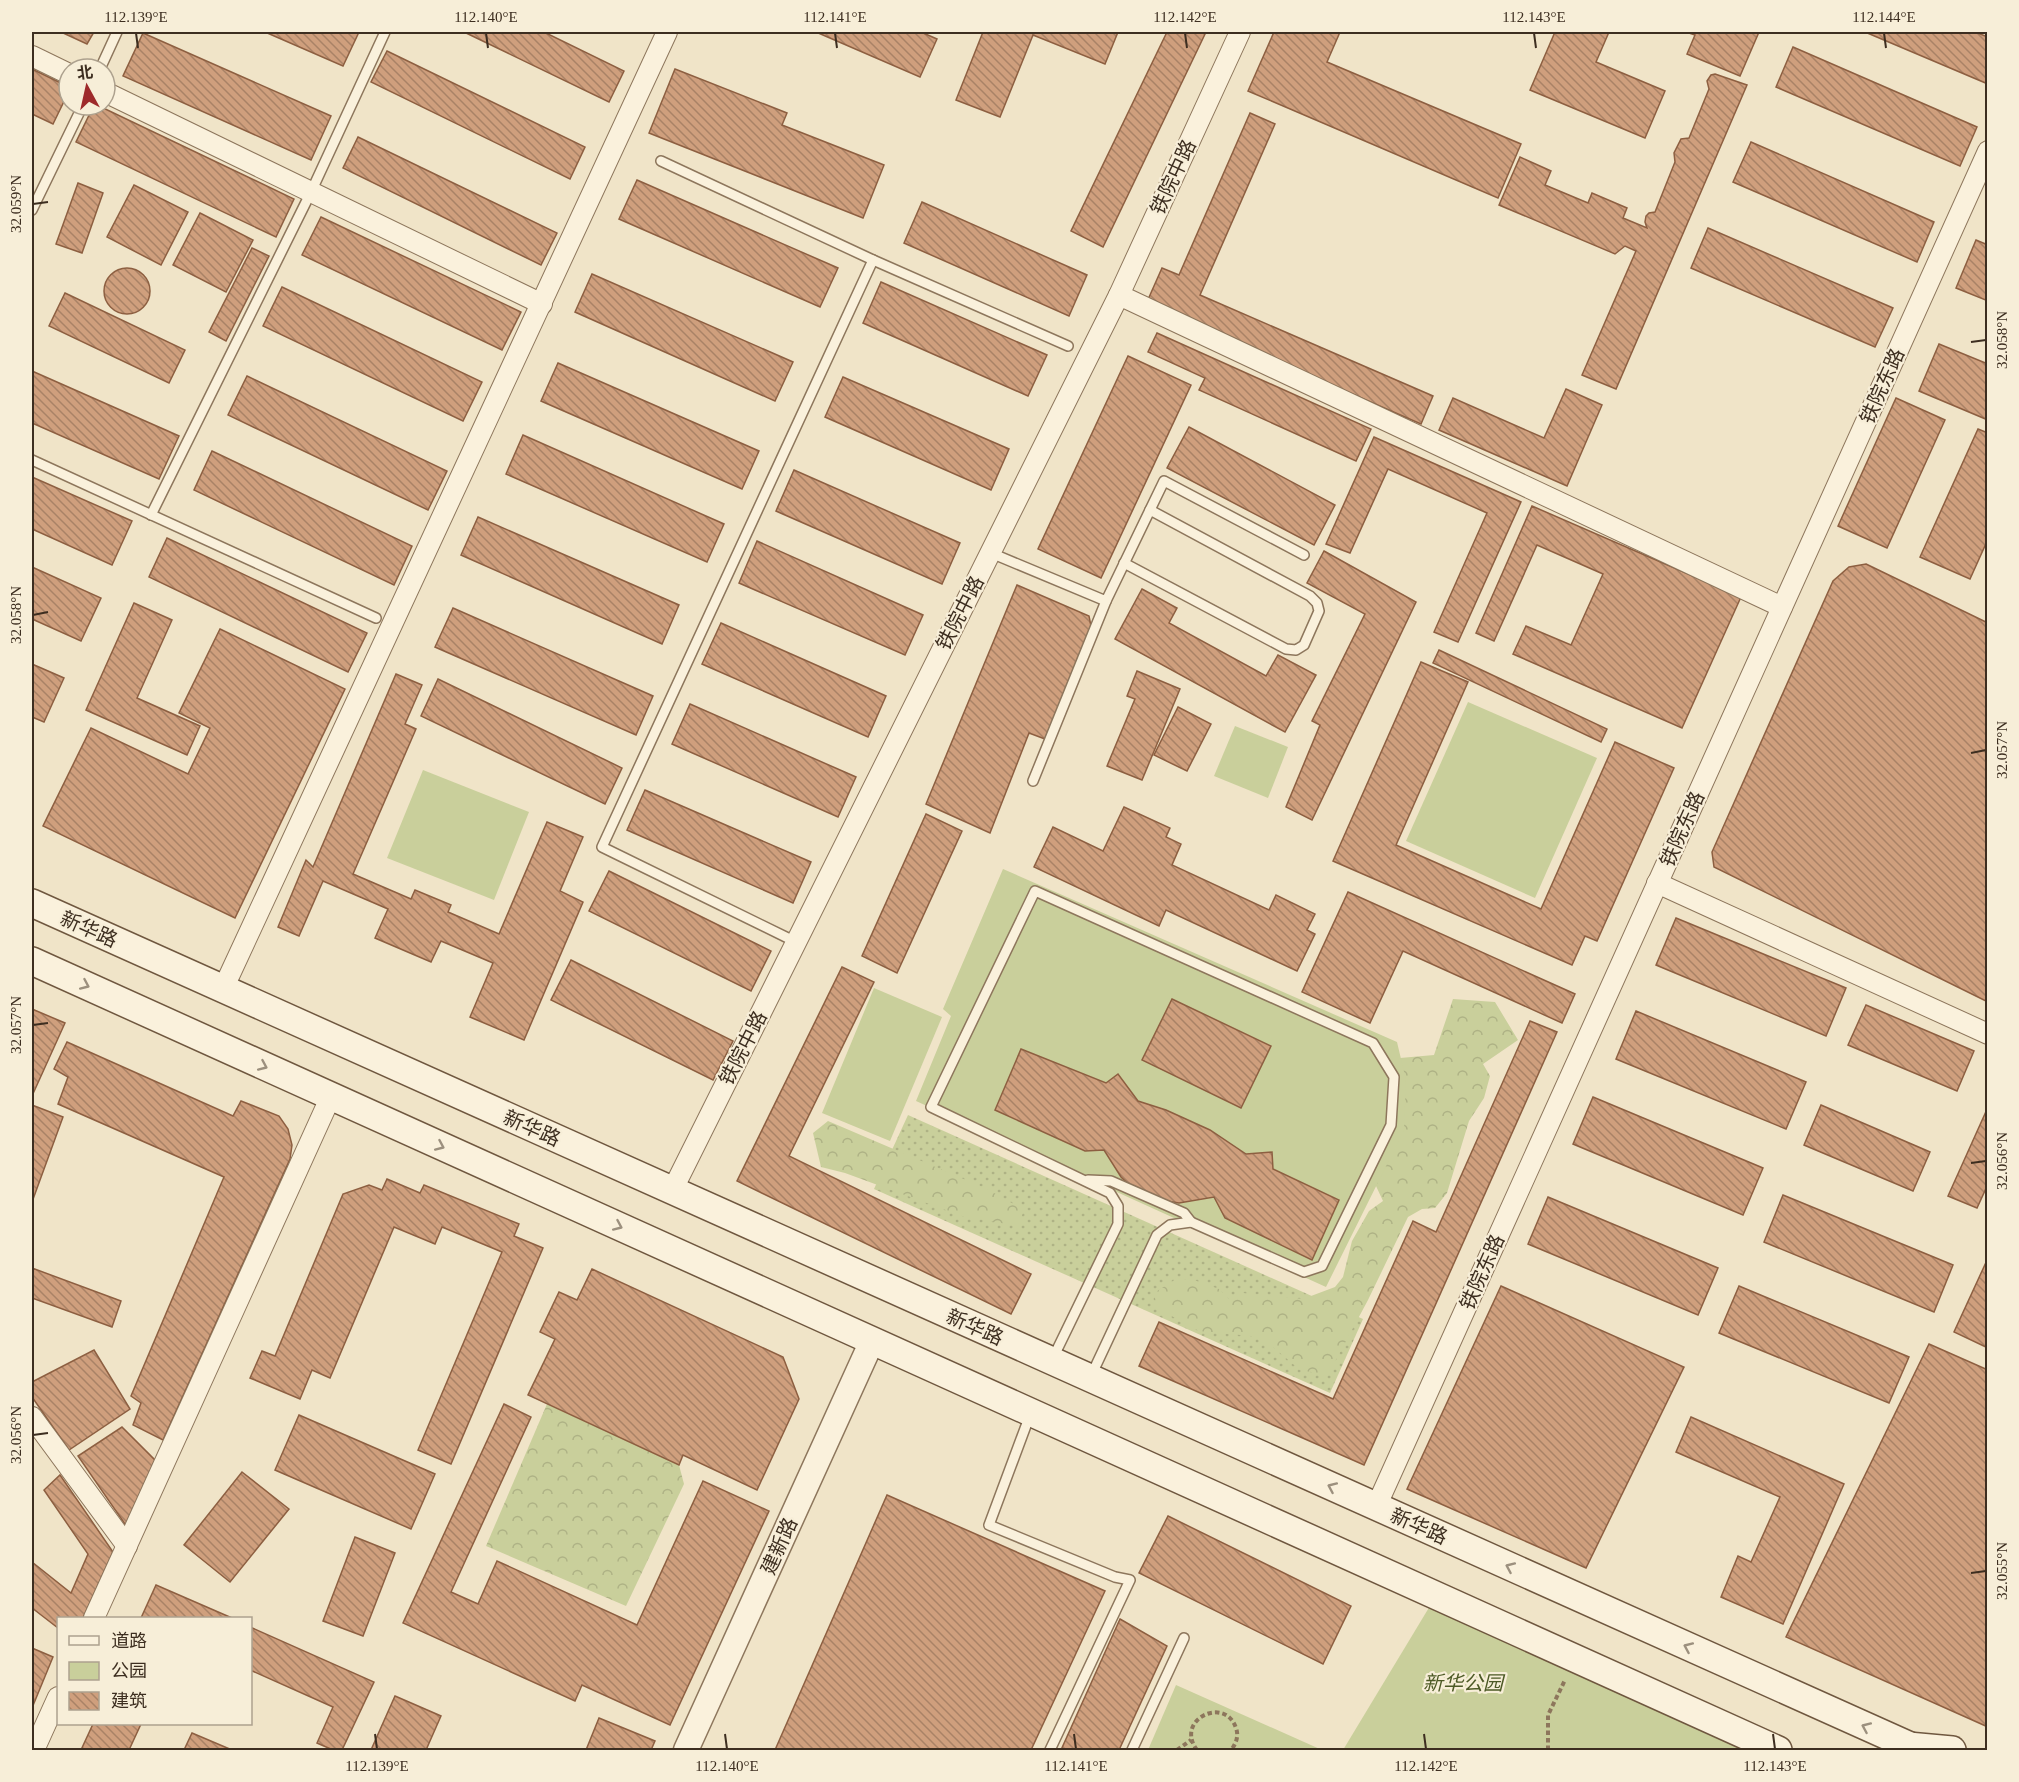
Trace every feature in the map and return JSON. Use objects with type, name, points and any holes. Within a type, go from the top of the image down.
[{"type":"main road","name":"新华路","points":[[32,903],[1914,1748],[1952,1750]]},
{"type":"main road","points":[[32,961],[1778,1750]]},
{"type":"street","points":[[223,989],[667,32]]},
{"type":"street","name":"铁院中路","points":[[672,1191],[1119,295],[1240,32]]},
{"type":"street","points":[[32,56],[57,68]]},
{"type":"street","points":[[117,98],[542,304]]},
{"type":"street","name":"铁院东路","points":[[1376,1507],[1988,151]]},
{"type":"street","points":[[1119,295],[1782,607]]},
{"type":"street","points":[[1657,883],[1988,1034]]},
{"type":"street","points":[[94,1617],[331,1096]]},
{"type":"street","name":"建新路","points":[[686,1750],[872,1341]]},
{"type":"street","points":[[32,1417],[127,1546]]},
{"type":"street","points":[[34,1750],[57,1699]]},
{"type":"lane","points":[[106,57],[117,32]]},
{"type":"lane","points":[[152,514],[310,192],[385,32]]},
{"type":"lane","points":[[32,210],[77,117]]},
{"type":"lane","points":[[661,161],[873,260],[1068,346]]},
{"type":"lane","points":[[796,942],[602,847],[873,260]]},
{"type":"lane","points":[[32,460],[376,618]]},
{"type":"lane","points":[[1033,781],[1106,601],[1164,481],[1304,555]]},
{"type":"lane","points":[[1124,563],[1286,649],[1296,651],[1304,645],[1319,611],[1317,603],[1310,596],[1150,510]]},
{"type":"lane","points":[[991,553],[1106,601]]},
{"type":"lane","points":[[1052,1361],[1118,1224],[1118,1206],[1110,1193],[931,1107],[1035,891],[1373,1043],[1394,1077],[1391,1125],[1322,1266],[1304,1272],[1191,1222],[1184,1213],[1111,1181],[1082,1179]]},
{"type":"lane","points":[[1090,1378],[1156,1235],[1170,1225],[1191,1222]]},
{"type":"lane","points":[[1031,1413],[989,1525],[1115,1577],[1130,1580],[1050,1750]]},
{"type":"lane","points":[[1132,1750],[1184,1638]]},
{"type":"path","points":[[1548,1750],[1548,1715],[1575,1659]]},
{"type":"path","points":[[1197,1750],[1191,1740],[1191,1732],[1199,1718],[1213,1712],[1222,1713],[1234,1723],[1237,1738],[1231,1750]]},
{"type":"path","points":[[1177,1750],[1191,1740]]},
{"type":"green space","points":[[1468,702],[1597,758],[1535,898],[1406,841]]},
{"type":"green space","points":[[1235,726],[1288,747],[1268,798],[1214,776]]},
{"type":"green space","points":[[423,770],[529,812],[494,900],[387,858]]},
{"type":"green space","points":[[1003,869],[1397,1042],[1406,1080],[1404,1130],[1326,1287],[916,1101],[951,1016],[943,1009]]},
{"type":"green space","points":[[874,988],[942,1017],[890,1141],[822,1113]]},
{"type":"green space","points":[[1453,999],[1495,1002],[1518,1040],[1483,1064],[1490,1076],[1484,1098],[1469,1121],[1447,1193],[1435,1208],[1422,1209],[1408,1217],[1368,1300],[1331,1369],[1322,1374],[1300,1370],[1261,1337],[1199,1331],[1157,1308],[1154,1293],[1176,1279],[1194,1280],[1219,1289],[1230,1300],[1243,1293],[1303,1299],[1335,1287],[1343,1277],[1352,1241],[1369,1211],[1383,1201],[1376,1186],[1377,1097],[1400,1058],[1434,1055]]},
{"type":"green space","points":[[908,1115],[1363,1319],[1330,1393],[874,1189]]},
{"type":"green space","points":[[828,1121],[987,1189],[1024,1210],[1018,1226],[962,1216],[845,1173],[821,1167],[813,1133]]},
{"type":"green space","points":[[547,1404],[679,1465],[684,1484],[626,1606],[486,1546]]},
{"type":"green space","name":"新华公园","points":[[1436,1596],[1778,1750],[1343,1750]]},
{"type":"green space","points":[[1176,1685],[1322,1750],[1148,1750]]},
{"type":"building","points":[[61,32],[94,32],[87,44]]},
{"type":"building","points":[[265,32],[359,32],[343,66]]},
{"type":"building","points":[[464,32],[544,32],[624,71],[609,102]]},
{"type":"building","points":[[816,32],[921,32],[937,39],[920,77]]},
{"type":"building","points":[[983,32],[1118,32],[1105,64],[1033,35],[1000,117],[956,100]]},
{"type":"building","points":[[1167,32],[1206,32],[1103,247],[1071,231]]},
{"type":"building","points":[[1274,32],[1340,32],[1327,62],[1521,144],[1498,198],[1248,91]]},
{"type":"building","points":[[1555,32],[1609,32],[1596,62],[1665,91],[1645,138],[1530,90]]},
{"type":"building","points":[[1686,32],[1759,32],[1740,76],[1687,54],[1695,35]]},
{"type":"building","points":[[1865,32],[1975,32],[1988,37],[1988,84]]},
{"type":"building","points":[[143,33],[331,116],[311,160],[123,76]]},
{"type":"building","points":[[1793,47],[1977,127],[1960,166],[1776,87]]},
{"type":"building","points":[[387,51],[585,147],[570,179],[371,82]]},
{"type":"building","points":[[32,69],[57,81],[57,116],[53,124],[32,114]]},
{"type":"building","points":[[675,69],[787,113],[782,125],[884,165],[863,218],[649,133]]},
{"type":"building","points":[[1715,74],[1747,85],[1616,389],[1582,375],[1636,251],[1625,246],[1615,254],[1499,205],[1520,157],[1551,171],[1545,185],[1588,203],[1592,193],[1627,208],[1623,218],[1647,228],[1646,216],[1655,212],[1675,162],[1674,153],[1681,139],[1689,138],[1709,89],[1707,81],[1711,75]]},
{"type":"building","points":[[1250,113],[1275,124],[1200,295],[1433,396],[1421,424],[1146,304],[1162,268],[1179,275]]},
{"type":"building","points":[[117,115],[294,199],[276,237],[76,142],[88,117],[117,117]]},
{"type":"building","points":[[358,137],[557,233],[541,265],[343,168]]},
{"type":"building","points":[[1751,142],[1934,222],[1917,262],[1733,182]]},
{"type":"building","points":[[637,180],[838,268],[820,307],[619,219]]},
{"type":"building","points":[[78,183],[103,193],[82,253],[56,244]]},
{"type":"building","points":[[134,185],[188,212],[161,265],[107,237]]},
{"type":"building","points":[[922,202],[1087,275],[1069,316],[904,243]]},
{"type":"building","points":[[200,213],[253,240],[226,292],[173,265]]},
{"type":"building","points":[[321,217],[521,312],[502,350],[302,255]]},
{"type":"building","points":[[1708,228],[1893,308],[1875,347],[1691,268]]},
{"type":"building","points":[[1976,240],[1988,245],[1988,301],[1956,288]]},
{"type":"building","points":[[252,248],[269,256],[226,341],[209,332]]},
{"type":"building","points":[[127,268],[143,275],[150,291],[143,307],[127,314],[111,307],[104,291],[111,275]]},
{"type":"building","points":[[592,274],[793,362],[775,401],[575,312]]},
{"type":"building","points":[[881,282],[1047,355],[1028,396],[863,323]]},
{"type":"building","points":[[282,287],[482,382],[463,421],[263,326]]},
{"type":"building","points":[[65,293],[185,350],[169,383],[49,326]]},
{"type":"building","points":[[1157,333],[1371,429],[1356,461],[1199,390],[1205,378],[1148,352]]},
{"type":"building","points":[[1939,344],[1988,364],[1988,420],[1919,391]]},
{"type":"building","points":[[1128,356],[1191,385],[1101,578],[1038,549]]},
{"type":"building","points":[[558,363],[759,451],[742,489],[541,401]]},
{"type":"building","points":[[32,371],[179,436],[159,479],[32,423]]},
{"type":"building","points":[[247,376],[447,471],[428,510],[228,415]]},
{"type":"building","points":[[843,377],[1009,449],[991,490],[825,417]]},
{"type":"building","points":[[1566,389],[1602,405],[1567,486],[1439,430],[1453,398],[1544,438]]},
{"type":"building","points":[[1896,398],[1945,420],[1887,548],[1838,526]]},
{"type":"building","points":[[1189,427],[1335,505],[1314,545],[1167,468]]},
{"type":"building","points":[[1978,429],[1988,433],[1988,539],[1970,579],[1920,557]]},
{"type":"building","points":[[523,435],[724,524],[707,562],[506,474]]},
{"type":"building","points":[[1374,437],[1521,502],[1458,642],[1434,632],[1487,513],[1388,469],[1350,553],[1326,544]]},
{"type":"building","points":[[212,451],[412,546],[394,585],[194,490]]},
{"type":"building","points":[[794,470],[960,543],[942,584],[776,511]]},
{"type":"building","points":[[32,477],[132,521],[112,565],[32,529]]},
{"type":"building","points":[[1532,506],[1741,597],[1682,728],[1513,654],[1526,626],[1571,645],[1603,574],[1537,545],[1494,641],[1476,633]]},
{"type":"building","points":[[478,517],[679,605],[662,644],[461,555]]},
{"type":"building","points":[[167,538],[367,633],[348,672],[149,577]]},
{"type":"building","points":[[757,541],[923,615],[905,655],[739,583]]},
{"type":"building","points":[[1324,551],[1416,602],[1312,820],[1286,807],[1320,725],[1312,721],[1365,614],[1307,583]]},
{"type":"building","points":[[1866,564],[1988,623],[1988,1002],[1714,867],[1712,852],[1833,581],[1849,567]]},
{"type":"building","points":[[32,567],[101,598],[81,641],[32,619]]},
{"type":"building","points":[[1017,585],[1089,616],[1092,631],[1045,739],[1029,733],[990,833],[926,804]]},
{"type":"building","points":[[1142,589],[1177,608],[1169,623],[1266,676],[1278,655],[1316,675],[1285,732],[1115,639]]},
{"type":"building","points":[[134,603],[172,620],[137,698],[200,726],[187,755],[86,710]]},
{"type":"building","points":[[453,608],[653,696],[636,735],[435,647]]},
{"type":"building","points":[[721,623],[886,696],[868,737],[702,664]]},
{"type":"building","points":[[220,629],[345,689],[235,918],[43,826],[91,728],[188,774],[210,728],[179,713]]},
{"type":"building","points":[[1439,650],[1607,729],[1601,742],[1433,663]]},
{"type":"building","points":[[1421,662],[1468,682],[1396,845],[1541,909],[1615,742],[1674,768],[1597,941],[1585,936],[1572,965],[1333,861]]},
{"type":"building","points":[[32,664],[64,678],[44,722],[32,717]]},
{"type":"building","points":[[1137,671],[1180,689],[1142,780],[1107,766],[1135,699],[1127,696]]},
{"type":"building","points":[[396,674],[422,685],[405,724],[416,729],[353,874],[411,899],[415,890],[451,905],[448,912],[499,934],[547,822],[583,837],[560,891],[583,902],[524,1040],[470,1017],[493,963],[441,941],[431,962],[375,938],[388,909],[323,881],[299,936],[278,927],[306,860],[313,867]]},
{"type":"building","points":[[438,679],[622,768],[605,804],[421,716]]},
{"type":"building","points":[[690,704],[856,777],[838,817],[672,744]]},
{"type":"building","points":[[1178,707],[1211,724],[1187,771],[1154,755]]},
{"type":"building","points":[[645,790],[811,862],[793,903],[627,830]]},
{"type":"building","points":[[1124,807],[1170,828],[1166,837],[1181,844],[1172,865],[1269,910],[1276,895],[1315,914],[1307,930],[1315,934],[1297,971],[1166,910],[1159,926],[1034,867],[1053,827],[1103,851]]},
{"type":"building","points":[[926,814],[962,831],[897,973],[862,956]]},
{"type":"building","points":[[609,871],[771,951],[751,991],[589,911]]},
{"type":"building","points":[[1348,892],[1575,994],[1562,1023],[1403,951],[1370,1023],[1302,992]]},
{"type":"building","points":[[1676,918],[1846,988],[1826,1036],[1656,965]]},
{"type":"building","points":[[571,960],[733,1041],[713,1080],[551,1000]]},
{"type":"building","points":[[842,967],[874,982],[789,1156],[1031,1274],[1011,1314],[737,1181]]},
{"type":"building","points":[[1172,999],[1271,1046],[1241,1108],[1142,1060]]},
{"type":"building","points":[[1866,1005],[1974,1051],[1957,1091],[1848,1045]]},
{"type":"building","points":[[32,1009],[65,1023],[32,1096]]},
{"type":"building","points":[[1636,1011],[1806,1082],[1786,1129],[1616,1059]]},
{"type":"building","points":[[1530,1021],[1557,1032],[1364,1465],[1139,1366],[1159,1322],[1333,1399],[1413,1221],[1436,1232]]},
{"type":"building","points":[[67,1042],[233,1116],[241,1101],[279,1116],[288,1129],[292,1145],[290,1159],[163,1440],[133,1425],[141,1403],[131,1396],[224,1177],[58,1104],[68,1077],[54,1069]]},
{"type":"building","points":[[1021,1049],[1106,1083],[1118,1074],[1138,1101],[1166,1110],[1210,1130],[1246,1154],[1272,1152],[1273,1169],[1339,1200],[1312,1260],[1225,1218],[1214,1197],[1179,1203],[1154,1199],[1138,1193],[1121,1177],[1104,1150],[1085,1151],[995,1110]]},
{"type":"building","points":[[1593,1097],[1763,1168],[1743,1215],[1573,1144]]},
{"type":"building","points":[[32,1105],[63,1117],[32,1202]]},
{"type":"building","points":[[1821,1105],[1930,1152],[1913,1191],[1804,1145]]},
{"type":"building","points":[[1988,1107],[1988,1184],[1977,1208],[1948,1196]]},
{"type":"building","points":[[387,1179],[420,1193],[424,1185],[519,1224],[514,1236],[543,1248],[451,1464],[418,1450],[502,1252],[442,1227],[435,1244],[394,1227],[330,1378],[312,1370],[300,1399],[250,1378],[262,1351],[275,1356],[343,1194],[369,1185],[382,1190]]},
{"type":"building","points":[[1783,1195],[1953,1265],[1934,1312],[1764,1242]]},
{"type":"building","points":[[1548,1197],[1718,1268],[1698,1315],[1528,1244]]},
{"type":"building","points":[[1988,1258],[1988,1348],[1954,1332]]},
{"type":"building","points":[[32,1268],[121,1301],[112,1327],[32,1298]]},
{"type":"building","points":[[592,1269],[783,1357],[799,1399],[757,1490],[683,1455],[679,1465],[528,1395],[555,1339],[540,1332],[559,1292],[577,1300]]},
{"type":"building","points":[[1501,1286],[1684,1367],[1586,1568],[1407,1489]]},
{"type":"building","points":[[1739,1286],[1909,1357],[1889,1403],[1719,1333]]},
{"type":"building","points":[[1929,1344],[1988,1370],[1988,1727],[1786,1637]]},
{"type":"building","points":[[94,1350],[130,1409],[69,1450],[32,1397],[32,1382]]},
{"type":"building","points":[[504,1404],[531,1417],[451,1592],[478,1604],[497,1561],[637,1625],[703,1481],[769,1511],[670,1725],[582,1685],[575,1701],[403,1623]]},
{"type":"building","points":[[299,1415],[435,1474],[411,1529],[275,1470]]},
{"type":"building","points":[[1691,1417],[1844,1484],[1783,1624],[1721,1597],[1738,1556],[1751,1562],[1780,1497],[1676,1452]]},
{"type":"building","points":[[122,1427],[155,1460],[127,1527],[78,1456]]},
{"type":"building","points":[[242,1472],[289,1509],[230,1582],[184,1545]]},
{"type":"building","points":[[60,1475],[113,1552],[83,1617],[57,1617],[57,1627],[32,1608],[32,1562],[71,1593],[88,1554],[44,1490]]},
{"type":"building","points":[[887,1495],[1105,1591],[1031,1750],[775,1750]]},
{"type":"building","points":[[1168,1516],[1351,1606],[1323,1664],[1139,1573]]},
{"type":"building","points":[[355,1537],[395,1553],[363,1636],[323,1621]]},
{"type":"building","points":[[156,1585],[230,1617],[141,1617]]},
{"type":"building","points":[[1120,1619],[1167,1646],[1119,1750],[1061,1750]]},
{"type":"building","points":[[252,1628],[374,1682],[342,1750],[333,1750],[317,1743],[333,1707],[252,1671]]},
{"type":"building","points":[[32,1648],[53,1657],[32,1708]]},
{"type":"building","points":[[395,1696],[441,1716],[426,1750],[371,1750]]},
{"type":"building","points":[[599,1718],[655,1741],[651,1750],[586,1750]]},
{"type":"building","points":[[93,1725],[141,1725],[129,1750],[81,1750]]},
{"type":"building","points":[[192,1733],[232,1750],[184,1750]]}]
